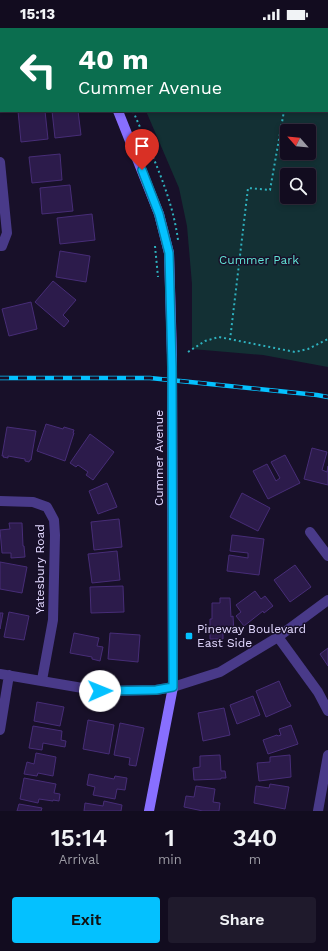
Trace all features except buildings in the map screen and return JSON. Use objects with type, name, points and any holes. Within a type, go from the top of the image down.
[{"type":"street","name":"Cummer Avenue","points":[[118,112],[159,214],[169,253],[172,391],[173,687],[150,811]]},
{"type":"street","points":[[0,162],[7,233],[2,246],[0,246]]},
{"type":"street","name":"Yatesbury Road","points":[[0,501],[37,503],[48,507],[54,520],[53,620],[42,680]]},
{"type":"street","points":[[310,532],[328,556]]},
{"type":"street","points":[[0,730],[5,674],[100,691],[156,690],[173,687],[220,672],[278,637],[328,600]]},
{"type":"street","points":[[278,637],[318,692],[328,712]]},
{"type":"street","points":[[318,811],[328,755]]},
{"type":"path","points":[[230,340],[248,188],[270,190],[284,112]]},
{"type":"path","points":[[155,242],[158,282]]},
{"type":"path","points":[[188,352],[205,341],[219,337],[295,352],[308,349],[328,339]]},
{"type":"green space","name":"Cummer Park","points":[[146,112],[328,112],[328,367],[263,355],[192,349],[192,284],[187,226],[179,188]]},
{"type":"railway","points":[[0,378],[150,378],[328,397]]},
{"type":"place","name":"Pineway Boulevard East Side","points":[[189,636]]},
{"type":"route","points":[[100,691],[156,690],[173,687],[173,469],[169,253],[159,214],[142,170]]}]
